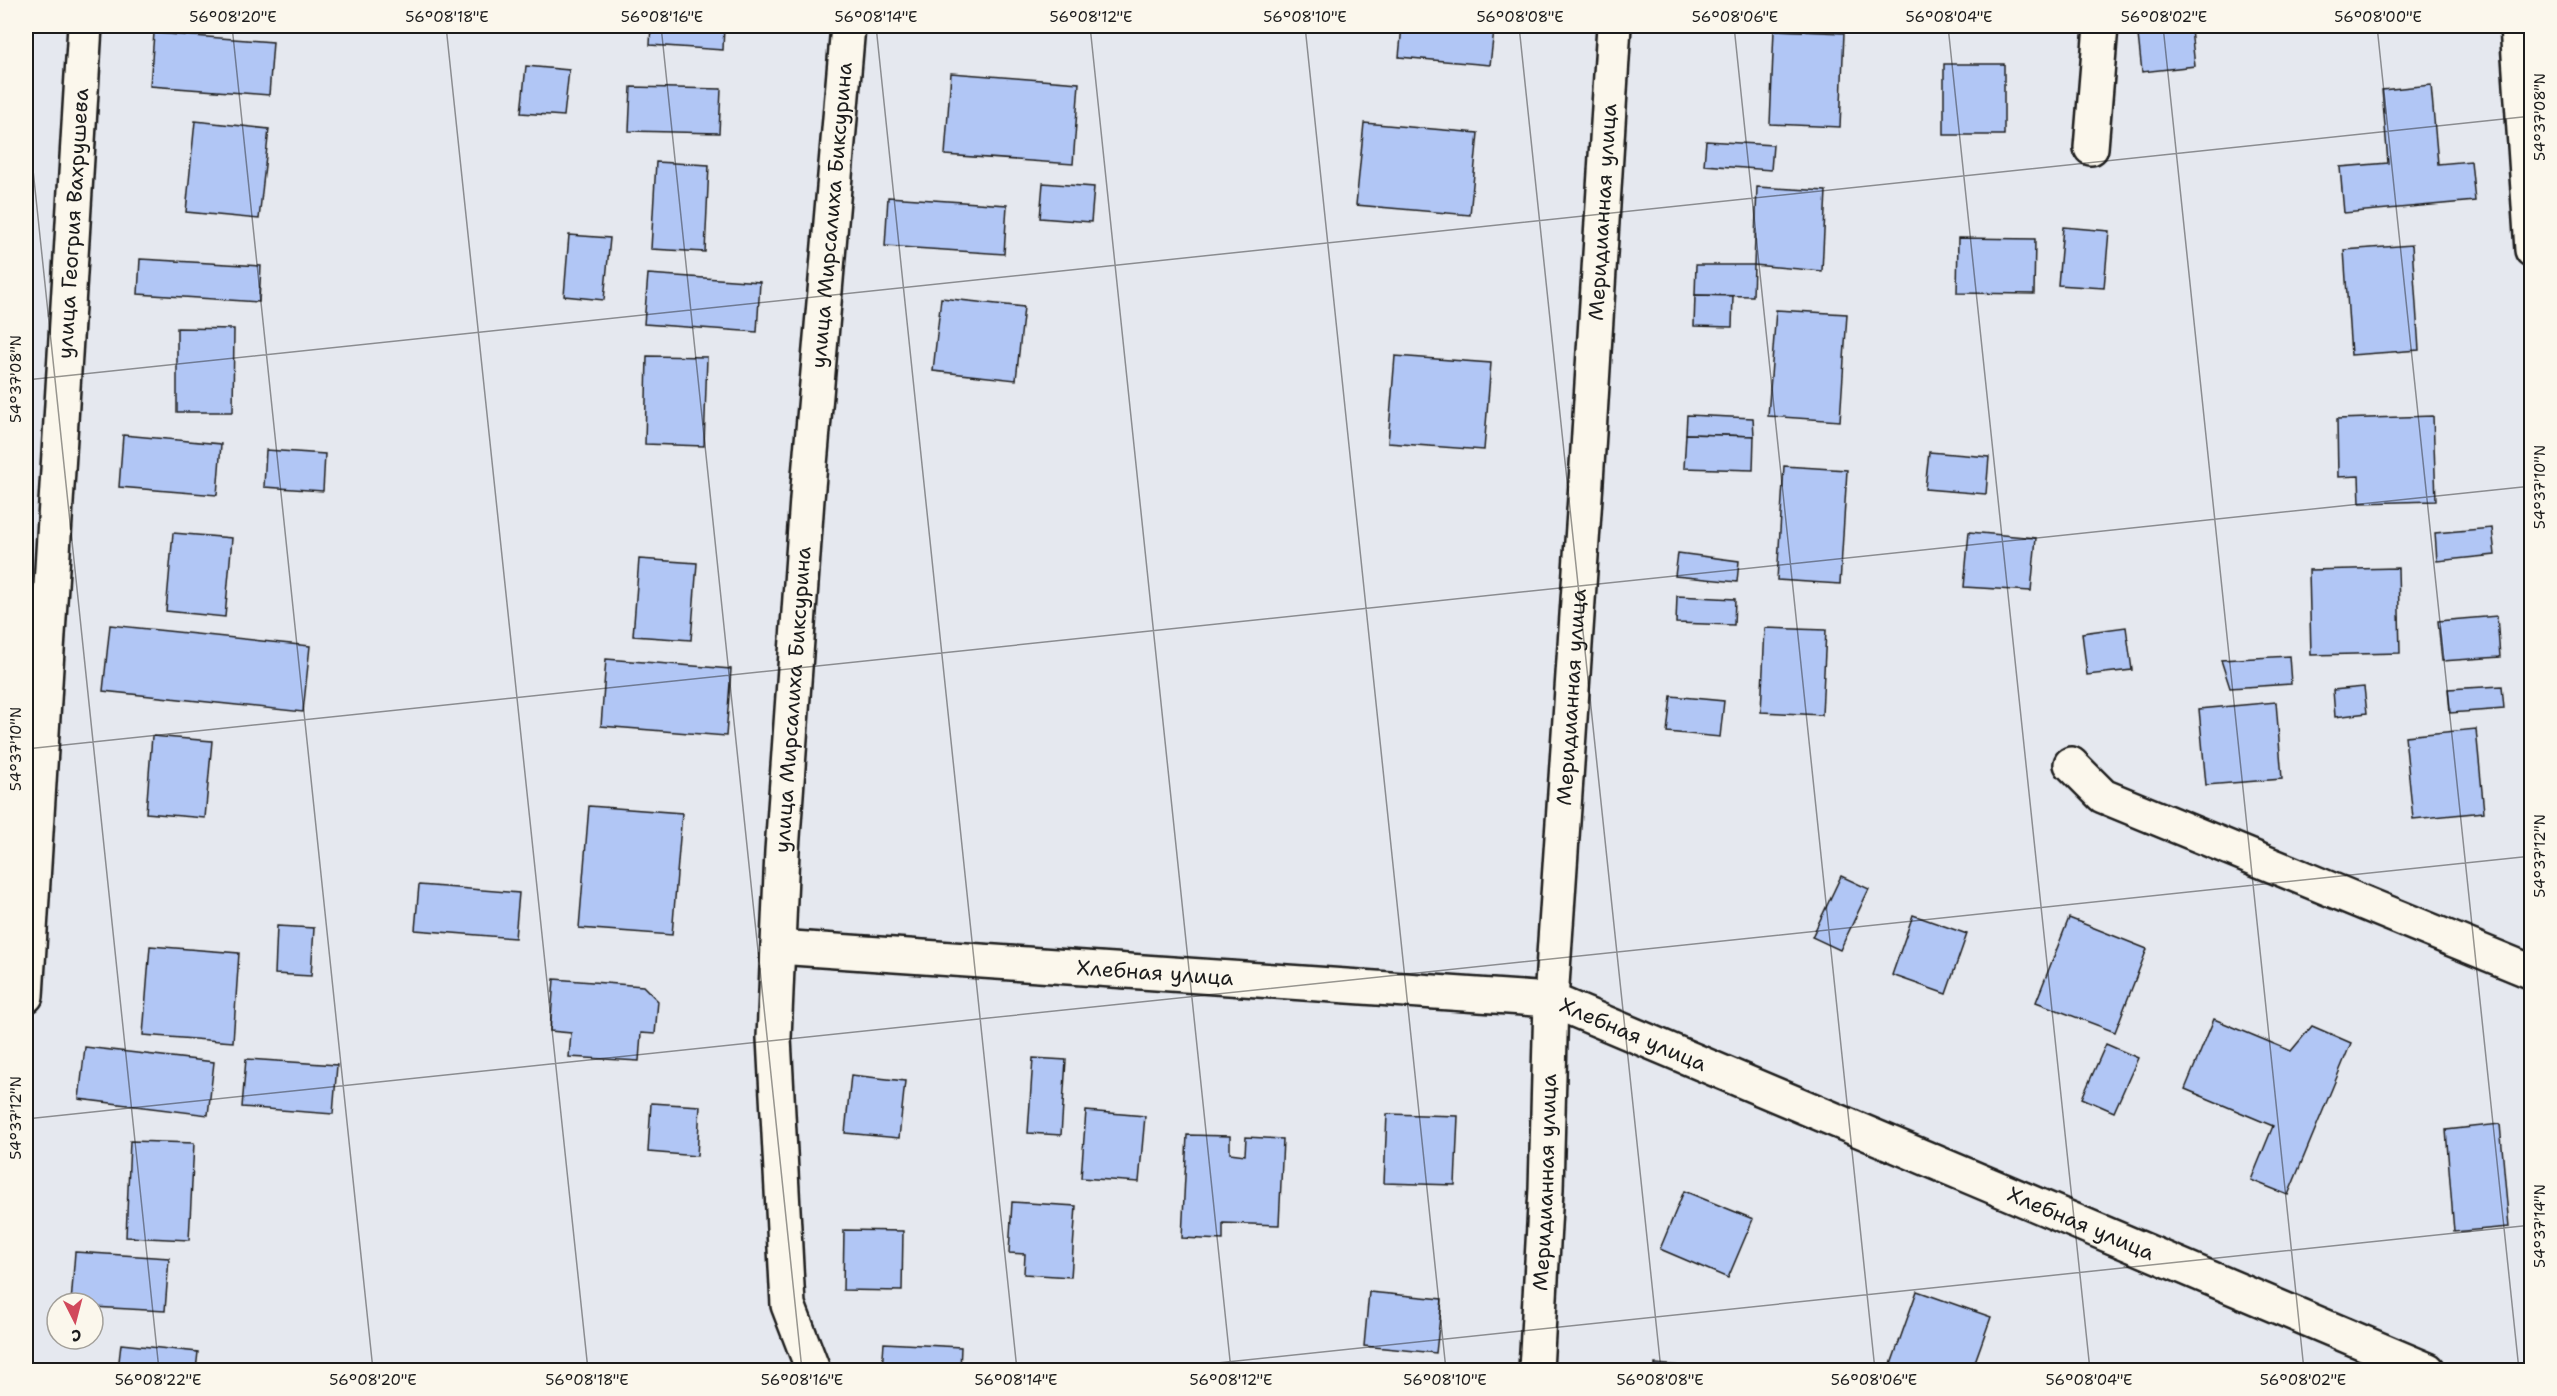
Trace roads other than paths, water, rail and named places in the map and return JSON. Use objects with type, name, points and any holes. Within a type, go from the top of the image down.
[{"type":"street","name":"улица Геогрия Вахрушева","points":[[26,996],[85,26]]},
{"type":"street","name":"улица Мирсалиха Биксурина","points":[[813,1371],[788,1305],[774,1038],[782,851],[806,510],[848,26]]},
{"type":"street","name":"Меридианная улица","points":[[1536,1371],[1546,1190],[1551,1000],[1585,505],[1614,26]]},
{"type":"street","points":[[2091,148],[2101,26]]},
{"type":"street","points":[[2517,26],[2532,250]]},
{"type":"street","points":[[2070,764],[2103,796],[2532,972]]},
{"type":"street","name":"Хлебная улица","points":[[778,947],[1551,1000],[2428,1371]]}]
